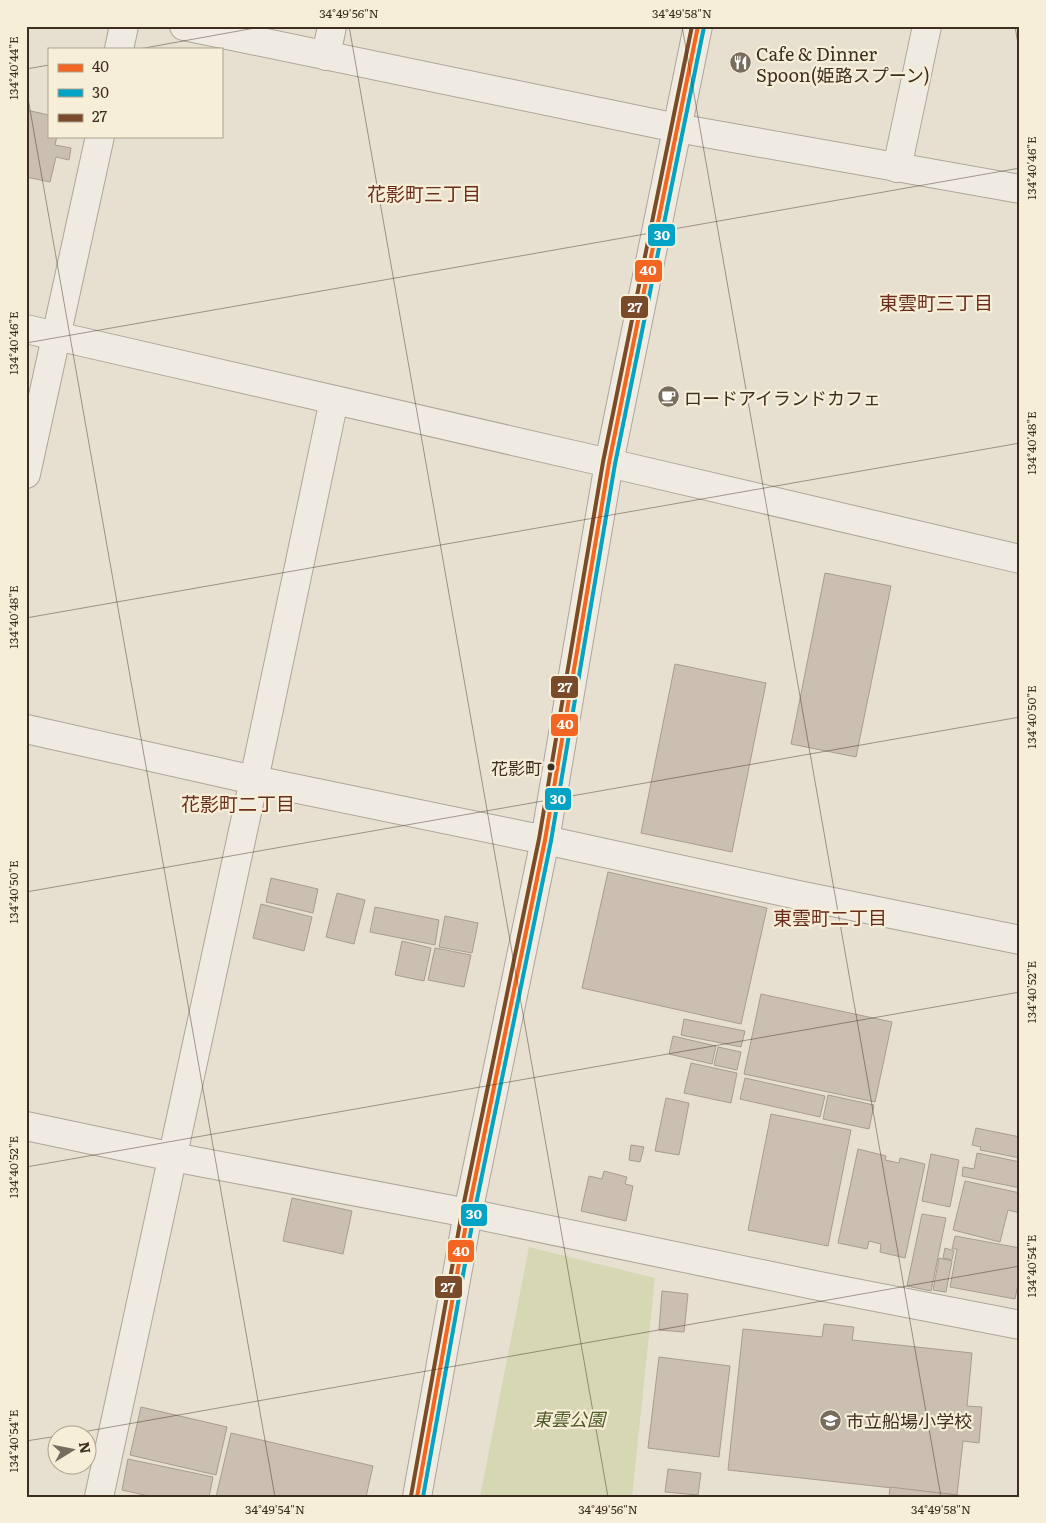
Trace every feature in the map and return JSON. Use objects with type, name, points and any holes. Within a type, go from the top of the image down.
[{"type":"street","points":[[119,48],[124,26]]},
{"type":"street","points":[[184,26],[677,128],[1020,189]]},
{"type":"street","points":[[326,56],[332,26]]},
{"type":"street","points":[[417,1497],[468,1212],[544,840],[609,463],[698,26]]},
{"type":"street","points":[[897,168],[927,26]]},
{"type":"street","points":[[26,474],[100,138]]},
{"type":"street","points":[[26,329],[1020,559]]},
{"type":"street","points":[[99,1497],[334,400]]},
{"type":"street","points":[[26,729],[254,780],[1020,940]]},
{"type":"street","points":[[26,1126],[172,1157],[468,1212],[819,1286],[1020,1325]]},
{"type":"green space","name":"東雲公園","points":[[529,1247],[655,1278],[632,1497],[480,1497]]},
{"type":"building","points":[[26,110],[48,115],[48,138],[57,138],[55,145],[71,148],[69,160],[56,157],[50,182],[26,177]]},
{"type":"building","points":[[825,573],[891,586],[856,757],[791,744]]},
{"type":"building","points":[[675,664],[766,683],[732,852],[641,833]]},
{"type":"building","points":[[608,872],[767,908],[741,1024],[582,988]]},
{"type":"building","points":[[271,878],[318,889],[313,913],[266,902]]},
{"type":"building","points":[[337,893],[365,900],[354,944],[326,937]]},
{"type":"building","points":[[261,904],[312,917],[304,951],[253,938]]},
{"type":"building","points":[[375,907],[439,920],[435,945],[370,932]]},
{"type":"building","points":[[445,916],[478,923],[472,953],[439,947]]},
{"type":"building","points":[[402,941],[431,948],[424,981],[395,975]]},
{"type":"building","points":[[435,948],[471,955],[464,987],[428,980]]},
{"type":"building","points":[[761,994],[892,1022],[875,1102],[744,1074]]},
{"type":"building","points":[[684,1019],[745,1031],[741,1047],[681,1035]]},
{"type":"building","points":[[673,1036],[716,1046],[712,1064],[669,1054]]},
{"type":"building","points":[[718,1047],[741,1052],[737,1070],[714,1065]]},
{"type":"building","points":[[691,1063],[737,1073],[731,1103],[684,1093]]},
{"type":"building","points":[[745,1078],[825,1096],[820,1117],[740,1099]]},
{"type":"building","points":[[828,1095],[874,1105],[869,1129],[823,1119]]},
{"type":"building","points":[[666,1098],[689,1103],[679,1155],[655,1151]]},
{"type":"building","points":[[771,1114],[851,1130],[828,1246],[748,1230]]},
{"type":"building","points":[[976,1128],[1020,1137],[1020,1158],[980,1150],[981,1147],[972,1145]]},
{"type":"building","points":[[631,1145],[644,1147],[640,1162],[629,1160]]},
{"type":"building","points":[[858,1149],[886,1156],[885,1160],[899,1163],[900,1158],[925,1164],[905,1258],[880,1252],[881,1244],[869,1241],[867,1249],[838,1243]]},
{"type":"building","points":[[977,1153],[1020,1162],[1020,1188],[962,1176],[963,1167],[974,1169]]},
{"type":"building","points":[[931,1154],[959,1160],[950,1207],[922,1201]]},
{"type":"building","points":[[604,1171],[627,1177],[625,1184],[633,1186],[626,1221],[581,1211],[589,1176],[602,1179]]},
{"type":"building","points":[[965,1181],[1020,1193],[1020,1213],[1008,1210],[1000,1242],[953,1230]]},
{"type":"building","points":[[292,1198],[352,1211],[343,1254],[283,1241]]},
{"type":"building","points":[[922,1214],[946,1218],[931,1291],[907,1286]]},
{"type":"building","points":[[955,1236],[1020,1248],[1020,1274],[1015,1299],[950,1287],[957,1249],[952,1249]]},
{"type":"building","points":[[945,1248],[954,1251],[952,1260],[943,1258]]},
{"type":"building","points":[[939,1258],[952,1261],[946,1292],[933,1290]]},
{"type":"building","points":[[662,1291],[688,1294],[684,1332],[659,1330]]},
{"type":"building","points":[[824,1324],[854,1327],[852,1340],[972,1353],[967,1406],[982,1407],[979,1443],[963,1441],[957,1495],[728,1470],[743,1329],[822,1337]]},
{"type":"building","points":[[659,1357],[730,1366],[719,1457],[648,1448]]},
{"type":"building","points":[[141,1407],[227,1427],[216,1475],[130,1455]]},
{"type":"building","points":[[231,1433],[373,1466],[366,1497],[216,1497]]},
{"type":"building","points":[[128,1459],[213,1477],[209,1497],[153,1497],[122,1490]]},
{"type":"building","points":[[668,1469],[701,1473],[698,1495],[665,1492]]},
{"type":"building","points":[[890,1487],[957,1495],[974,1497],[889,1497]]},
{"type":"transit line","name":"27","points":[[411,1496],[462,1212],[539,839],[603,462],[692,26]]},
{"type":"transit line","name":"40","points":[[417,1497],[468,1213],[545,840],[609,463],[698,26]]},
{"type":"transit line","name":"30","points":[[423,1497],[474,1214],[551,841],[615,464],[704,27]]},
{"type":"place","name":"Cafe & Dinner Spoon(姫路スプーン)","points":[[740,63]]},
{"type":"place","name":"ロードアイランドカフェ","points":[[668,397]]},
{"type":"place","name":"花影町","points":[[551,767]]},
{"type":"place","name":"市立船場小学校","points":[[830,1420]]},
{"type":"district","name":"花影町三丁目","points":[[424,193]]},
{"type":"district","name":"東雲町三丁目","points":[[936,302]]},
{"type":"district","name":"花影町二丁目","points":[[238,803]]},
{"type":"district","name":"東雲町二丁目","points":[[830,917]]}]
